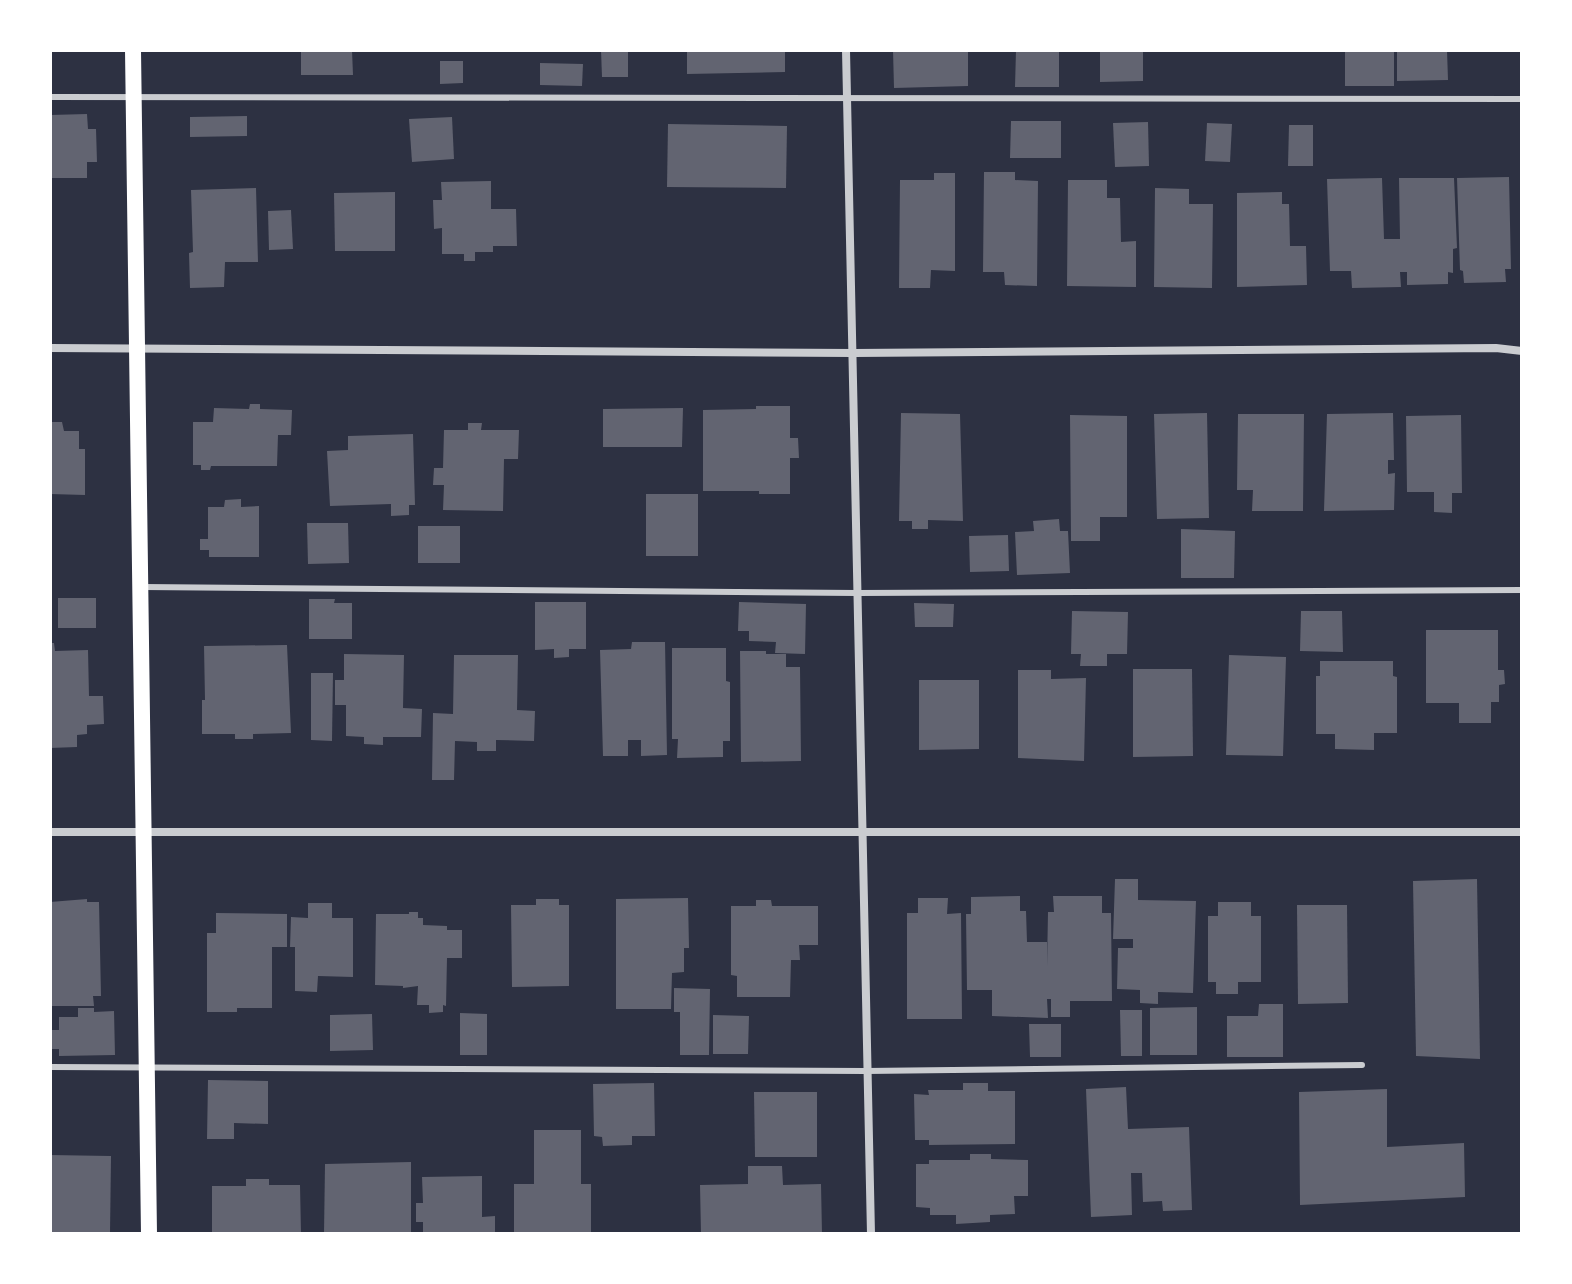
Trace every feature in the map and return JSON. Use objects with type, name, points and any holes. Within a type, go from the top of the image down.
[{"type":"main road","points":[[133,50],[149,1234]]},
{"type":"street","points":[[846,50],[871,1234]]},
{"type":"street","points":[[50,348],[854,353],[1480,348],[1522,351]]},
{"type":"street","points":[[50,832],[1522,832]]},
{"type":"lane","points":[[50,97],[1522,99]]},
{"type":"lane","points":[[140,587],[857,593],[1522,590]]},
{"type":"lane","points":[[50,1067],[866,1071],[1362,1065]]},
{"type":"building","points":[[301,50],[352,50],[353,75],[301,75]]},
{"type":"building","points":[[601,50],[628,50],[628,77],[602,77]]},
{"type":"building","points":[[687,50],[785,50],[785,72],[687,74]]},
{"type":"building","points":[[893,50],[968,50],[968,86],[894,88]]},
{"type":"building","points":[[1016,50],[1059,50],[1059,87],[1015,87]]},
{"type":"building","points":[[1100,50],[1143,50],[1143,81],[1100,82]]},
{"type":"building","points":[[1345,50],[1394,50],[1394,86],[1345,86]]},
{"type":"building","points":[[1397,50],[1447,50],[1448,80],[1397,81]]},
{"type":"building","points":[[440,61],[463,61],[463,83],[440,84]]},
{"type":"building","points":[[540,63],[583,64],[582,86],[540,85]]},
{"type":"building","points":[[87,114],[88,129],[96,129],[97,162],[87,162],[87,178],[50,178],[50,115]]},
{"type":"building","points":[[247,116],[247,136],[190,137],[190,117]]},
{"type":"building","points":[[452,117],[454,159],[412,162],[409,119]]},
{"type":"building","points":[[1011,121],[1061,121],[1061,158],[1010,158]]},
{"type":"building","points":[[1148,122],[1149,166],[1115,167],[1113,123]]},
{"type":"building","points":[[1207,123],[1232,124],[1230,162],[1205,161]]},
{"type":"building","points":[[668,124],[787,126],[786,188],[667,187]]},
{"type":"building","points":[[1289,125],[1313,125],[1313,166],[1288,166]]},
{"type":"building","points":[[984,172],[1015,172],[1015,180],[1038,181],[1037,286],[1005,285],[1004,272],[983,272]]},
{"type":"building","points":[[934,173],[955,173],[955,271],[931,270],[930,288],[899,288],[900,180],[934,180]]},
{"type":"building","points":[[1509,177],[1511,269],[1505,269],[1506,282],[1464,283],[1463,271],[1460,270],[1457,178]]},
{"type":"building","points":[[1382,178],[1384,239],[1400,239],[1399,178],[1454,178],[1457,248],[1453,249],[1453,273],[1448,272],[1448,284],[1407,285],[1407,272],[1400,272],[1401,287],[1352,288],[1351,271],[1330,271],[1327,179]]},
{"type":"building","points":[[1068,180],[1107,180],[1107,198],[1120,198],[1121,242],[1136,241],[1136,287],[1067,286]]},
{"type":"building","points":[[491,181],[491,209],[516,209],[517,246],[493,246],[493,252],[475,252],[475,261],[464,261],[464,254],[442,254],[442,228],[434,229],[433,200],[442,200],[441,182]]},
{"type":"building","points":[[256,188],[258,262],[225,262],[224,287],[190,288],[189,253],[193,252],[191,190]]},
{"type":"building","points":[[1155,188],[1189,189],[1189,204],[1213,204],[1212,288],[1154,287]]},
{"type":"building","points":[[395,192],[395,251],[335,251],[334,193]]},
{"type":"building","points":[[1282,192],[1282,204],[1289,204],[1290,246],[1306,246],[1307,285],[1237,287],[1237,193]]},
{"type":"building","points":[[291,210],[293,249],[269,250],[268,211]]},
{"type":"building","points":[[250,404],[260,404],[260,409],[292,410],[291,435],[278,435],[277,466],[211,466],[210,470],[201,470],[201,465],[193,465],[193,422],[213,422],[214,408],[249,409]]},
{"type":"building","points":[[756,406],[790,406],[790,438],[798,438],[799,458],[790,458],[790,494],[703,491],[703,410],[756,409]]},
{"type":"building","points":[[683,408],[682,447],[603,447],[603,409]]},
{"type":"building","points":[[901,413],[960,414],[963,521],[928,520],[928,529],[912,529],[912,521],[899,521]]},
{"type":"building","points":[[1207,413],[1209,518],[1157,519],[1154,414]]},
{"type":"building","points":[[1393,413],[1394,460],[1388,460],[1388,474],[1395,473],[1394,510],[1324,511],[1327,414]]},
{"type":"building","points":[[1238,414],[1304,414],[1303,511],[1252,511],[1253,490],[1237,490]]},
{"type":"building","points":[[1070,415],[1127,416],[1127,517],[1100,517],[1100,541],[1071,541]]},
{"type":"building","points":[[1461,415],[1462,493],[1452,493],[1452,513],[1434,512],[1434,492],[1407,492],[1406,416]]},
{"type":"building","points":[[50,422],[62,422],[64,431],[79,431],[79,449],[85,449],[85,495],[50,494]]},
{"type":"building","points":[[468,423],[482,423],[481,430],[519,430],[518,459],[504,459],[503,511],[443,510],[444,485],[433,485],[434,468],[443,468],[444,430],[468,430]]},
{"type":"building","points":[[413,434],[415,505],[409,505],[409,515],[391,516],[391,504],[330,506],[327,451],[348,450],[348,436]]},
{"type":"building","points":[[646,494],[698,494],[698,556],[646,556]]},
{"type":"building","points":[[241,499],[241,507],[259,506],[259,557],[209,557],[209,550],[200,550],[200,539],[208,539],[208,507],[224,507],[225,500]]},
{"type":"building","points":[[1059,519],[1060,531],[1068,531],[1070,573],[1017,575],[1015,532],[1034,531],[1033,521]]},
{"type":"building","points":[[307,523],[348,523],[349,563],[308,564]]},
{"type":"building","points":[[418,526],[460,526],[460,563],[418,563]]},
{"type":"building","points":[[1181,529],[1235,531],[1234,578],[1181,578]]},
{"type":"building","points":[[1008,535],[1009,571],[970,572],[969,536]]},
{"type":"building","points":[[58,598],[96,598],[96,628],[58,628]]},
{"type":"building","points":[[309,599],[335,599],[334,603],[352,603],[352,639],[309,639]]},
{"type":"building","points":[[535,602],[586,602],[586,649],[569,649],[569,657],[554,658],[554,649],[535,650]]},
{"type":"building","points":[[739,602],[806,604],[805,654],[775,653],[776,642],[749,641],[749,631],[738,631]]},
{"type":"building","points":[[914,603],[954,604],[953,627],[915,627]]},
{"type":"building","points":[[1072,611],[1128,612],[1127,654],[1107,654],[1107,666],[1080,666],[1081,654],[1071,654]]},
{"type":"building","points":[[1301,611],[1342,611],[1343,652],[1300,651]]},
{"type":"building","points":[[1426,630],[1498,630],[1498,670],[1504,670],[1505,684],[1499,685],[1499,702],[1491,702],[1491,723],[1459,723],[1459,703],[1426,703]]},
{"type":"building","points":[[632,642],[665,642],[667,755],[641,756],[641,740],[628,740],[628,756],[603,756],[600,650],[631,649]]},
{"type":"building","points":[[50,643],[54,643],[55,651],[88,650],[89,696],[103,696],[104,724],[87,725],[87,734],[77,735],[77,747],[50,748]]},
{"type":"building","points":[[287,645],[291,733],[253,734],[253,739],[235,739],[235,734],[202,734],[204,646]]},
{"type":"building","points":[[672,648],[726,648],[726,681],[730,682],[730,741],[723,741],[723,757],[677,758],[678,739],[672,739]]},
{"type":"building","points":[[740,651],[786,654],[786,667],[800,667],[801,761],[741,762]]},
{"type":"building","points":[[344,654],[404,655],[403,708],[422,709],[421,737],[383,737],[383,745],[364,744],[364,737],[346,736],[346,705],[335,705],[335,680],[344,680]]},
{"type":"building","points":[[454,655],[518,655],[517,710],[535,711],[534,741],[496,740],[496,751],[477,751],[477,742],[455,741],[454,780],[432,780],[433,713],[453,714]]},
{"type":"building","points":[[1229,655],[1286,657],[1283,756],[1226,755]]},
{"type":"building","points":[[1320,661],[1393,661],[1393,676],[1397,677],[1397,733],[1374,733],[1374,750],[1335,749],[1335,734],[1316,734],[1316,676],[1320,676]]},
{"type":"building","points":[[1133,669],[1192,669],[1193,756],[1133,757]]},
{"type":"building","points":[[1018,670],[1051,670],[1051,679],[1086,678],[1084,761],[1018,758]]},
{"type":"building","points":[[311,673],[333,673],[332,741],[311,740]]},
{"type":"building","points":[[919,680],[979,680],[979,749],[919,750]]},
{"type":"building","points":[[1115,879],[1138,879],[1138,900],[1196,901],[1193,993],[1158,992],[1158,1004],[1140,1003],[1140,990],[1117,989],[1118,948],[1133,948],[1133,939],[1113,939]]},
{"type":"building","points":[[1477,879],[1480,1059],[1416,1056],[1413,881]]},
{"type":"building","points":[[1020,896],[1020,911],[1026,911],[1027,942],[1047,942],[1047,966],[1048,912],[1054,912],[1053,896],[1102,896],[1102,913],[1111,913],[1112,1001],[1070,1001],[1070,1017],[1051,1017],[1051,999],[1047,999],[1048,1018],[992,1016],[992,990],[967,990],[966,914],[971,914],[971,897]]},
{"type":"building","points":[[688,898],[689,948],[684,948],[684,972],[672,973],[671,1009],[616,1009],[616,899]]},
{"type":"building","points":[[918,898],[948,898],[947,914],[961,913],[962,1019],[907,1019],[907,913],[918,913]]},
{"type":"building","points":[[87,899],[87,902],[99,902],[101,996],[93,996],[94,1006],[52,1006],[50,902]]},
{"type":"building","points":[[536,899],[559,899],[559,905],[569,905],[569,986],[512,987],[511,905],[536,905]]},
{"type":"building","points":[[756,900],[771,900],[772,906],[818,906],[818,945],[799,945],[800,960],[791,960],[790,997],[737,997],[737,976],[731,975],[731,906],[756,906]]},
{"type":"building","points":[[1218,902],[1251,902],[1251,916],[1261,916],[1261,982],[1238,982],[1238,994],[1216,994],[1216,982],[1208,982],[1208,916],[1218,916]]},
{"type":"building","points":[[308,903],[332,903],[332,918],[353,918],[353,977],[318,976],[317,992],[295,991],[295,947],[290,947],[291,917],[308,918]]},
{"type":"building","points":[[1297,905],[1347,905],[1348,1003],[1298,1004]]},
{"type":"building","points":[[418,912],[418,918],[423,918],[423,925],[462,930],[462,958],[447,958],[446,1006],[443,1005],[443,1012],[429,1013],[429,1005],[417,1005],[418,986],[375,985],[376,914]]},
{"type":"building","points":[[216,913],[287,914],[287,947],[272,947],[272,1008],[207,1012],[207,933],[216,933]]},
{"type":"building","points":[[674,988],[710,989],[709,1055],[680,1055],[680,1012],[674,1012]]},
{"type":"building","points":[[1259,1004],[1283,1004],[1283,1057],[1227,1057],[1227,1016],[1258,1016]]},
{"type":"building","points":[[1197,1007],[1197,1055],[1150,1055],[1150,1008]]},
{"type":"building","points":[[78,1008],[94,1008],[94,1012],[114,1011],[115,1055],[59,1056],[59,1049],[50,1049],[50,1030],[59,1030],[59,1017],[78,1017]]},
{"type":"building","points":[[1120,1010],[1142,1010],[1142,1056],[1121,1056]]},
{"type":"building","points":[[460,1013],[487,1014],[487,1055],[460,1055]]},
{"type":"building","points":[[372,1014],[373,1050],[330,1051],[330,1015]]},
{"type":"building","points":[[713,1015],[749,1016],[748,1054],[713,1054]]},
{"type":"building","points":[[1029,1024],[1061,1024],[1061,1057],[1030,1057]]},
{"type":"building","points":[[208,1080],[268,1081],[268,1124],[234,1123],[234,1139],[207,1139]]},
{"type":"building","points":[[654,1083],[655,1136],[632,1136],[632,1145],[603,1146],[602,1137],[594,1136],[593,1084]]},
{"type":"building","points":[[963,1083],[988,1083],[988,1091],[1015,1091],[1015,1144],[929,1145],[929,1140],[915,1140],[914,1094],[929,1095],[928,1090],[963,1090]]},
{"type":"building","points":[[1126,1087],[1128,1129],[1189,1127],[1192,1210],[1163,1211],[1162,1201],[1143,1202],[1142,1173],[1131,1173],[1132,1215],[1091,1217],[1086,1089]]},
{"type":"building","points":[[1387,1089],[1387,1147],[1464,1143],[1465,1197],[1300,1205],[1299,1092]]},
{"type":"building","points":[[754,1092],[817,1092],[817,1157],[755,1157]]},
{"type":"building","points":[[534,1130],[581,1130],[581,1184],[591,1184],[591,1234],[514,1234],[514,1184],[534,1184]]},
{"type":"building","points":[[970,1154],[991,1154],[991,1159],[1028,1160],[1028,1196],[1014,1196],[1015,1214],[990,1215],[990,1222],[956,1224],[956,1215],[930,1215],[930,1208],[916,1207],[916,1164],[929,1164],[929,1160],[970,1160]]},
{"type":"building","points":[[50,1155],[111,1156],[110,1234],[50,1234]]},
{"type":"building","points":[[411,1162],[411,1234],[324,1234],[325,1164]]},
{"type":"building","points":[[748,1166],[782,1166],[783,1185],[821,1184],[822,1234],[701,1234],[700,1185],[748,1184]]},
{"type":"building","points":[[482,1176],[482,1217],[495,1216],[495,1234],[423,1234],[423,1222],[416,1222],[416,1203],[423,1203],[422,1177]]},
{"type":"building","points":[[246,1179],[269,1179],[269,1185],[300,1185],[301,1234],[212,1234],[212,1186],[246,1186]]}]
